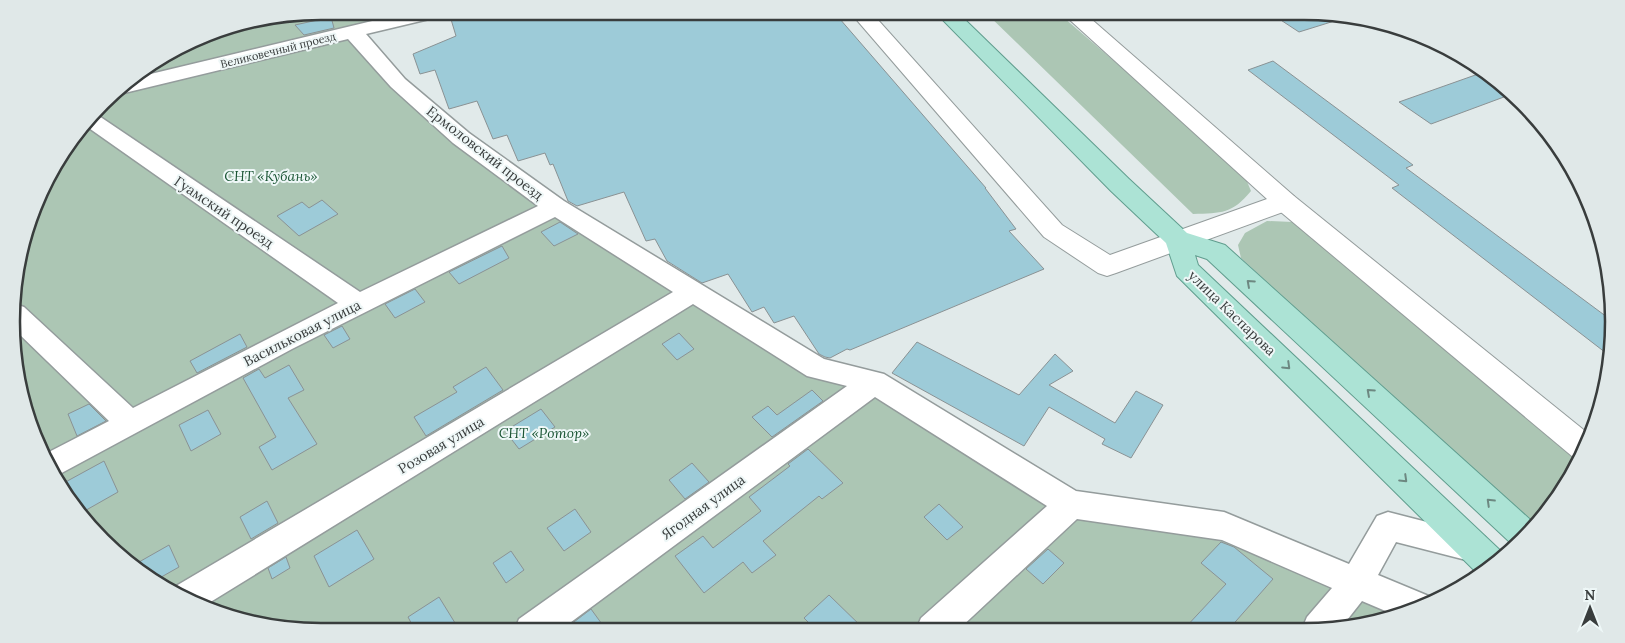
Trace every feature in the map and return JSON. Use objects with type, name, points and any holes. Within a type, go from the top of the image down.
[{"type":"main road","points":[[867,20],[1053,231],[1107,266],[1285,202]]},
{"type":"main road","points":[[953,20],[1120,186],[1178,239],[1216,252],[1520,531]]},
{"type":"main road","points":[[1081,20],[1120,52],[1285,202],[1579,444]]},
{"type":"main road","name":"улица Каспарова","points":[[1178,239],[1186,269],[1483,556]]},
{"type":"street","name":"Великовечный проезд","points":[[134,86],[403,20]]},
{"type":"street","name":"Ермоловский проезд","points":[[354,32],[398,83],[461,138],[556,207],[817,368],[874,382],[1071,504]]},
{"type":"street","name":"Гуамский проезд","points":[[95,123],[358,304]]},
{"type":"street","name":"Васильковая улица","points":[[55,463],[283,342],[556,207]]},
{"type":"street","name":"Розовая улица","points":[[193,594],[693,292]]},
{"type":"street","points":[[20,319],[131,424]]},
{"type":"street","name":"Ягодная улица","points":[[542,623],[874,382]]},
{"type":"street","points":[[941,623],[1071,504],[1224,526],[1407,604]]},
{"type":"street","points":[[1325,622],[1356,583],[1388,526],[1483,556]]},
{"type":"green space","name":"СНТ «Ротор»","points":[[322,20],[403,20],[354,32],[461,138],[817,368],[874,382],[1071,504],[1224,526],[1408,604],[1382,613],[1362,617],[1304,623],[322,623],[282,620],[243,613],[188,592],[138,561],[108,535],[82,505],[60,472],[43,437],[30,400],[23,361],[20,322],[21,302],[30,243],[51,188],[82,138],[108,108],[138,82],[171,60],[206,43],[243,30],[263,26]]},
{"type":"green space","points":[[993,20],[1066,20],[1243,172],[1251,191],[1244,199],[1226,211],[1193,214]]},
{"type":"green space","points":[[1267,221],[1293,222],[1356,267],[1574,454],[1554,489],[1527,524],[1241,258],[1238,245],[1245,233]]},
{"type":"building","points":[[316,20],[332,20],[334,28],[304,35],[295,25]]},
{"type":"building","points":[[451,20],[841,20],[986,188],[1016,229],[1009,231],[1044,269],[850,350],[847,349],[830,358],[825,357],[819,354],[794,316],[774,323],[764,307],[752,312],[728,274],[702,283],[667,261],[655,239],[646,241],[624,192],[577,206],[568,201],[553,164],[550,165],[545,153],[518,161],[507,135],[493,139],[477,101],[449,109],[435,70],[420,74],[413,54],[456,36]]},
{"type":"building","points":[[1281,20],[1332,22],[1299,32]]},
{"type":"building","points":[[1273,61],[1413,165],[1406,168],[1605,315],[1603,351],[1392,188],[1399,185],[1248,70]]},
{"type":"building","points":[[1476,75],[1504,97],[1431,124],[1399,102]]},
{"type":"building","points":[[322,200],[338,214],[299,236],[277,216],[302,202],[309,208]]},
{"type":"building","points":[[560,222],[578,234],[554,246],[541,232]]},
{"type":"building","points":[[502,246],[509,258],[459,284],[449,272]]},
{"type":"building","points":[[415,289],[425,302],[395,318],[385,304]]},
{"type":"building","points":[[342,326],[350,339],[333,348],[324,335]]},
{"type":"building","points":[[679,333],[694,349],[677,360],[662,344]]},
{"type":"building","points":[[240,334],[247,347],[197,373],[190,361]]},
{"type":"building","points":[[917,342],[1019,395],[1055,354],[1073,371],[1049,385],[1115,423],[1136,391],[1163,405],[1131,458],[1102,444],[1105,439],[1049,407],[1024,446],[892,373]]},
{"type":"building","points":[[289,365],[304,390],[288,398],[317,444],[272,470],[259,447],[276,437],[243,378],[259,369],[265,378]]},
{"type":"building","points":[[486,367],[503,390],[426,436],[414,417],[457,392],[453,387]]},
{"type":"building","points":[[812,390],[823,401],[772,437],[752,417],[768,406],[777,415]]},
{"type":"building","points":[[89,404],[106,421],[77,436],[68,414]]},
{"type":"building","points":[[541,409],[555,427],[519,449],[505,431]]},
{"type":"building","points":[[208,410],[221,434],[191,451],[179,425]]},
{"type":"building","points":[[808,449],[843,483],[822,499],[819,496],[763,541],[776,555],[752,573],[743,562],[704,593],[675,556],[703,536],[713,548],[761,511],[749,497],[790,466],[788,464]]},
{"type":"building","points":[[104,461],[118,492],[86,510],[66,482]]},
{"type":"building","points":[[692,463],[709,482],[685,499],[669,480]]},
{"type":"building","points":[[267,501],[278,523],[251,539],[240,517]]},
{"type":"building","points":[[939,504],[963,527],[947,540],[924,517]]},
{"type":"building","points":[[575,509],[591,532],[564,551],[547,528]]},
{"type":"building","points":[[357,530],[374,559],[329,587],[314,556]]},
{"type":"building","points":[[1221,542],[1234,547],[1273,579],[1234,623],[1190,623],[1226,584],[1201,563]]},
{"type":"building","points":[[169,545],[179,567],[162,577],[139,562]]},
{"type":"building","points":[[1048,549],[1064,563],[1043,584],[1026,569]]},
{"type":"building","points":[[511,551],[524,570],[506,583],[493,563]]},
{"type":"building","points":[[286,557],[290,568],[272,579],[268,568]]},
{"type":"building","points":[[829,595],[858,623],[809,623],[804,618]]},
{"type":"building","points":[[439,597],[455,623],[411,623],[408,617]]},
{"type":"building","points":[[591,609],[601,623],[573,623]]},
{"type":"park label","name":"СНТ «Кубань»","points":[[271,176]]}]
